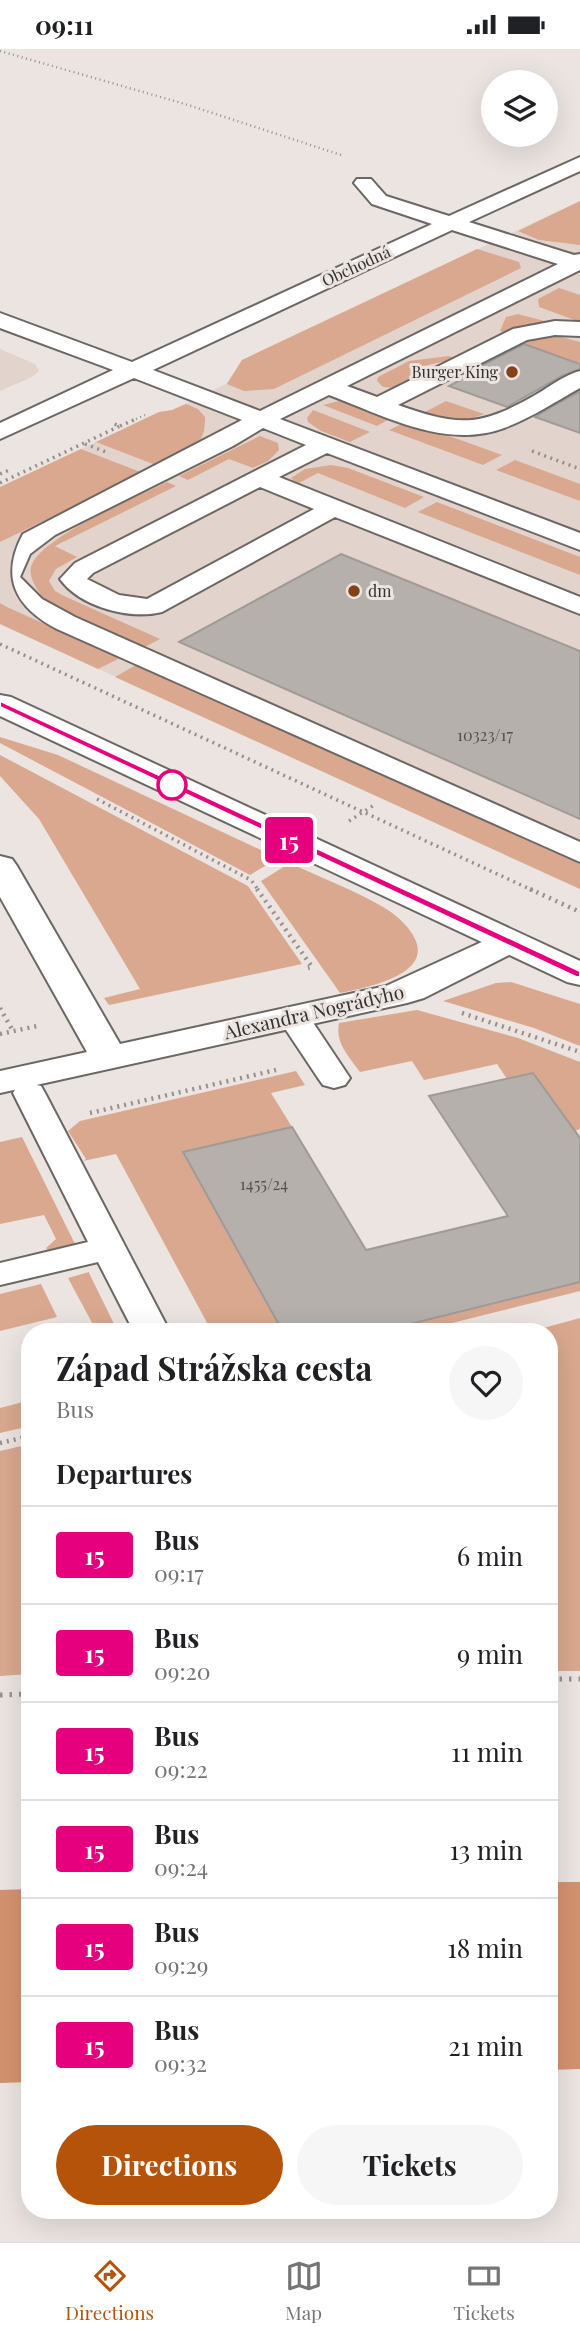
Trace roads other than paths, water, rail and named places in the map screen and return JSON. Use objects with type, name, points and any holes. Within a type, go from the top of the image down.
[{"type":"street","points":[[0,704],[580,974]]},
{"type":"street","points":[[0,866],[109,1058]]},
{"type":"street","name":"Alexandra Nográdyho","points":[[15,1088],[109,1058],[411,990],[509,942]]},
{"type":"lane","name":"Obchodná","points":[[0,432],[580,163]]},
{"type":"lane","points":[[364,183],[379,200],[579,262]]},
{"type":"lane","points":[[579,262],[261,419],[225,441],[22,544],[11,561],[7,577],[16,592],[40,610],[66,623],[580,853]]},
{"type":"lane","points":[[503,301],[580,328]]},
{"type":"lane","points":[[0,320],[580,542]]},
{"type":"lane","points":[[380,405],[521,334],[555,328],[580,328]]},
{"type":"lane","points":[[330,387],[447,428],[481,428],[580,378]]},
{"type":"lane","points":[[326,445],[84,568],[74,579],[81,587],[120,604],[135,608],[153,606],[334,508]]},
{"type":"lane","points":[[259,478],[580,605]]},
{"type":"lane","points":[[294,1018],[327,1069]]},
{"type":"lane","points":[[15,1088],[45,1123],[147,1323]]},
{"type":"lane","points":[[0,1274],[109,1248]]},
{"type":"place","name":"Burger King","points":[[512,372]]},
{"type":"place","name":"dm","points":[[354,591]]}]
